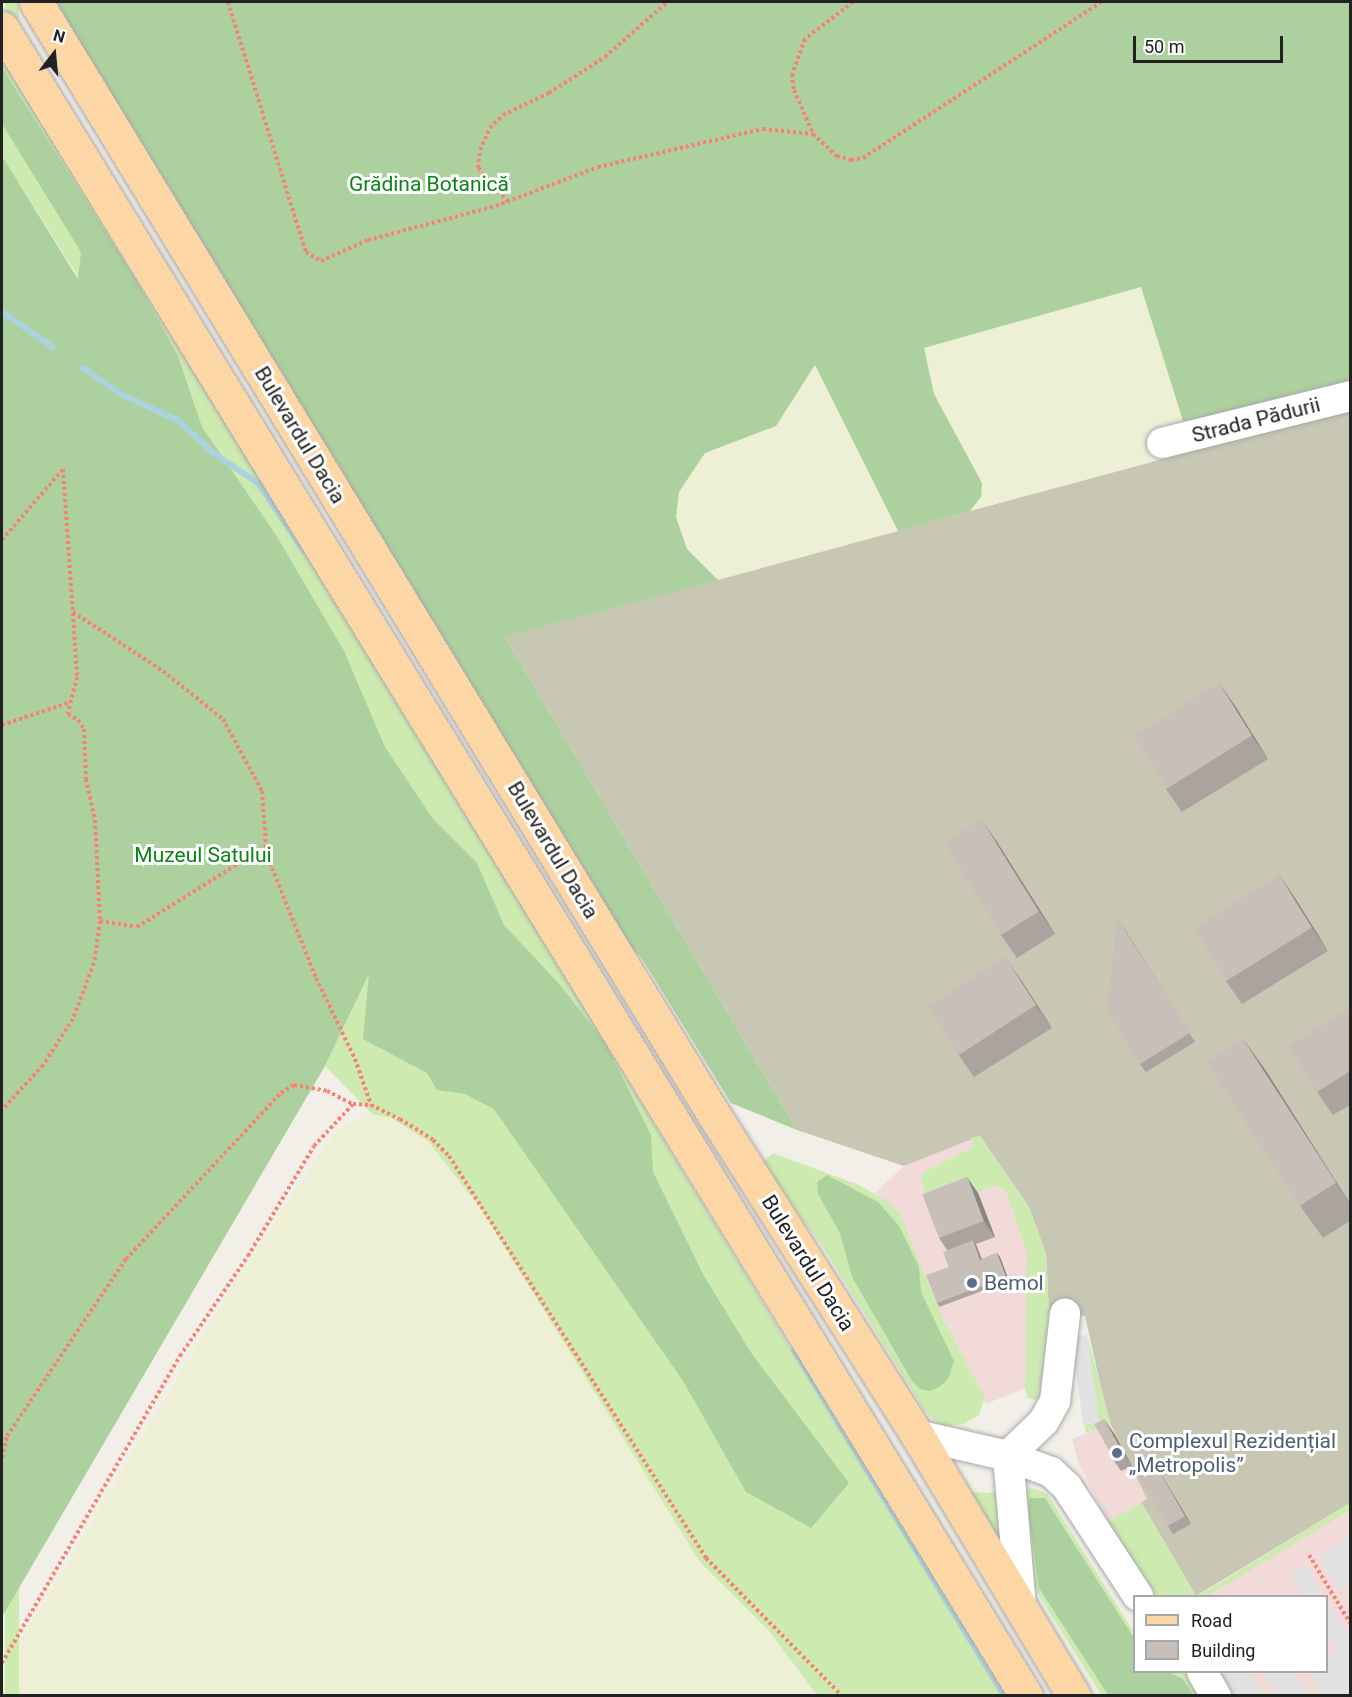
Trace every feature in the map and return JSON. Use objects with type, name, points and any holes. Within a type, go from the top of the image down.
[{"type":"main road","name":"Bulevardul Dacia","points":[[36,2],[716,1118],[917,1435],[1074,1695]]},
{"type":"main road","name":"Bulevardul Dacia","points":[[2,28],[1026,1695]]},
{"type":"street","name":"Strada Pădurii","points":[[1162,443],[1350,396]]},
{"type":"street","points":[[1008,1455],[1044,1421],[1055,1401],[1065,1314]]},
{"type":"street","points":[[917,1435],[1008,1455],[1051,1472],[1067,1487],[1137,1595]]},
{"type":"street","points":[[1008,1455],[1021,1607]]},
{"type":"street","points":[[1203,1673],[1216,1695]]},
{"type":"path","points":[[228,2],[306,252],[321,261],[335,257],[368,240],[508,202],[598,167],[763,129],[813,134]]},
{"type":"path","points":[[508,202],[478,168],[480,150],[490,128],[503,115],[549,93],[605,57],[667,2]]},
{"type":"path","points":[[853,2],[805,39],[796,54],[792,74],[794,90],[813,134],[837,156],[863,158],[1101,2]]},
{"type":"path","points":[[2,540],[63,469],[77,677],[68,703],[68,714],[78,720],[84,729],[86,779],[95,820],[100,921],[94,963],[73,1019],[43,1065],[2,1110]]},
{"type":"path","points":[[73,612],[163,671],[223,718],[262,791],[266,846],[316,978],[355,1059],[371,1105]]},
{"type":"path","points":[[2,725],[68,703]]},
{"type":"path","points":[[100,921],[137,927],[266,846]]},
{"type":"path","points":[[2,1458],[7,1436],[126,1259],[281,1093],[294,1085],[327,1091],[353,1104],[371,1105],[419,1130],[449,1156],[706,1558],[842,1695]]},
{"type":"path","points":[[2,1663],[180,1356],[248,1256],[314,1146],[353,1104]]},
{"type":"path","points":[[1309,1555],[1350,1623]]},
{"type":"shaded area","points":[[1142,287],[1183,421],[1166,423],[1148,463],[970,511],[981,497],[934,394],[924,348]]},
{"type":"shaded area","points":[[815,365],[898,531],[718,580],[687,549],[676,517],[679,492],[705,453],[776,426]]},
{"type":"shaded area","name":"Complexul Rezidențial „Metropolis”","points":[[1350,408],[1350,1503],[1195,1595],[1141,1502],[1147,1499],[1108,1419],[1085,1316],[1049,1312],[1046,1254],[1029,1207],[980,1136],[904,1166],[797,1130],[505,637]]},
{"type":"shaded area","points":[[372,1114],[391,1118],[428,1141],[481,1209],[700,1562],[769,1631],[817,1695],[2,1696],[2,1672],[232,1286],[336,1131]]},
{"type":"shaded area","points":[[980,1136],[1029,1207],[1049,1312],[1043,1381],[986,1404],[944,1321],[901,1216],[875,1193],[904,1166]]},
{"type":"shaded area","points":[[1087,1335],[1099,1422],[1083,1424],[1071,1337]]},
{"type":"shaded area","points":[[1111,1424],[1147,1499],[1108,1522],[1078,1462],[1072,1439]]},
{"type":"shaded area","points":[[1350,1503],[1350,1695],[1199,1695],[1186,1673],[1328,1673],[1328,1595],[1200,1595]]},
{"type":"shaded area","points":[[1350,1538],[1350,1583],[1338,1590],[1318,1557]]},
{"type":"shaded area","points":[[1305,1565],[1324,1595],[1304,1595],[1291,1574]]},
{"type":"shaded area","points":[[1328,1601],[1350,1638],[1350,1695],[1323,1695],[1309,1673],[1328,1673],[1328,1652],[1337,1648],[1328,1634]]},
{"type":"shaded area","points":[[1221,1673],[1250,1673],[1264,1695],[1235,1695]]},
{"type":"shaded area","points":[[1264,1673],[1294,1673],[1308,1695],[1279,1695]]},
{"type":"green space","points":[[5,2],[19,2],[19,1696],[5,1696]]},
{"type":"green space","name":"Grădina Botanică","points":[[49,2],[1350,2],[1350,388],[1257,413],[1183,421],[1141,287],[924,348],[934,394],[982,483],[981,497],[970,511],[898,531],[815,365],[776,426],[705,453],[679,492],[676,517],[687,549],[718,580],[505,637],[797,1130],[731,1103],[641,957],[630,947]]},
{"type":"green space","points":[[2,50],[1001,1695],[817,1695],[769,1631],[700,1562],[481,1209],[428,1141],[391,1118],[372,1114],[325,1066],[433,841],[2,156]]},
{"type":"green space","name":"Muzeul Satului","points":[[2,68],[136,280],[178,356],[202,427],[276,535],[344,651],[385,747],[433,819],[477,863],[504,925],[561,986],[606,1044],[651,1135],[653,1172],[704,1276],[752,1354],[849,1483],[811,1528],[746,1492],[683,1381],[494,1109],[465,1094],[437,1090],[427,1073],[363,1039],[369,974],[325,1066],[2,1617],[2,156],[78,279],[81,252],[2,124]]},
{"type":"green space","points":[[980,1136],[1029,1207],[1046,1254],[1049,1312],[1041,1396],[1035,1400],[1028,1398],[1025,1390],[1027,1253],[1007,1193],[997,1185],[931,1208],[922,1180],[922,1173],[975,1146],[970,1138]]},
{"type":"green space","points":[[773,1153],[859,1185],[889,1202],[901,1216],[944,1321],[985,1397],[979,1415],[964,1424],[946,1426],[936,1423],[924,1409],[821,1244],[761,1164]]},
{"type":"green space","points":[[827,1175],[878,1202],[899,1226],[919,1267],[921,1292],[954,1361],[948,1379],[939,1387],[930,1391],[920,1389],[912,1381],[852,1277],[840,1233],[818,1194],[817,1182]]},
{"type":"green space","points":[[1087,1335],[1111,1424],[1086,1433],[1084,1425],[1099,1422]]},
{"type":"green space","points":[[1032,1488],[1047,1494],[1133,1630],[1133,1673],[1186,1673],[1199,1695],[1101,1695],[1029,1579],[1026,1490]]},
{"type":"green space","points":[[969,1492],[998,1493],[999,1544]]},
{"type":"green space","points":[[1030,1498],[1045,1498],[1133,1636],[1133,1673],[1170,1673],[1183,1679],[1193,1695],[1108,1695],[1039,1588],[1028,1509]]},
{"type":"green space","points":[[1141,1502],[1195,1595],[1155,1595],[1108,1522]]},
{"type":"green space","points":[[1350,1503],[1350,1510],[1210,1595],[1200,1595]]},
{"type":"building","points":[[1219,683],[1252,736],[1167,789],[1134,736]]},
{"type":"building","points":[[981,819],[1039,911],[1001,935],[944,842]]},
{"type":"building","points":[[1279,875],[1312,928],[1227,981],[1194,928]]},
{"type":"building","points":[[1117,918],[1190,1033],[1140,1064],[1107,1011]]},
{"type":"building","points":[[1005,957],[1036,1005],[959,1055],[928,1007]]},
{"type":"building","points":[[1350,1008],[1350,1071],[1317,1092],[1289,1046]]},
{"type":"building","points":[[1243,1039],[1336,1182],[1300,1206],[1207,1062]]},
{"type":"building","points":[[967,1177],[984,1221],[939,1238],[922,1194]]},
{"type":"building","points":[[973,1240],[980,1260],[997,1253],[1006,1277],[937,1303],[926,1275],[949,1267],[943,1252]]},
{"type":"building","points":[[1104,1419],[1121,1450],[1111,1455],[1094,1424]]},
{"type":"building","points":[[1156,1466],[1185,1516],[1168,1526],[1139,1476]]},
{"type":"waterway","points":[[2,312],[53,347]]},
{"type":"waterway","points":[[83,368],[121,394],[179,421],[212,452],[259,484],[304,551]]},
{"type":"waterway","points":[[794,1350],[1004,1696]]},
{"type":"place","name":"Bemol","points":[[972,1283]]},
{"type":"place","name":"Complexul Rezidențial „Metropolis”","points":[[1117,1453]]}]
